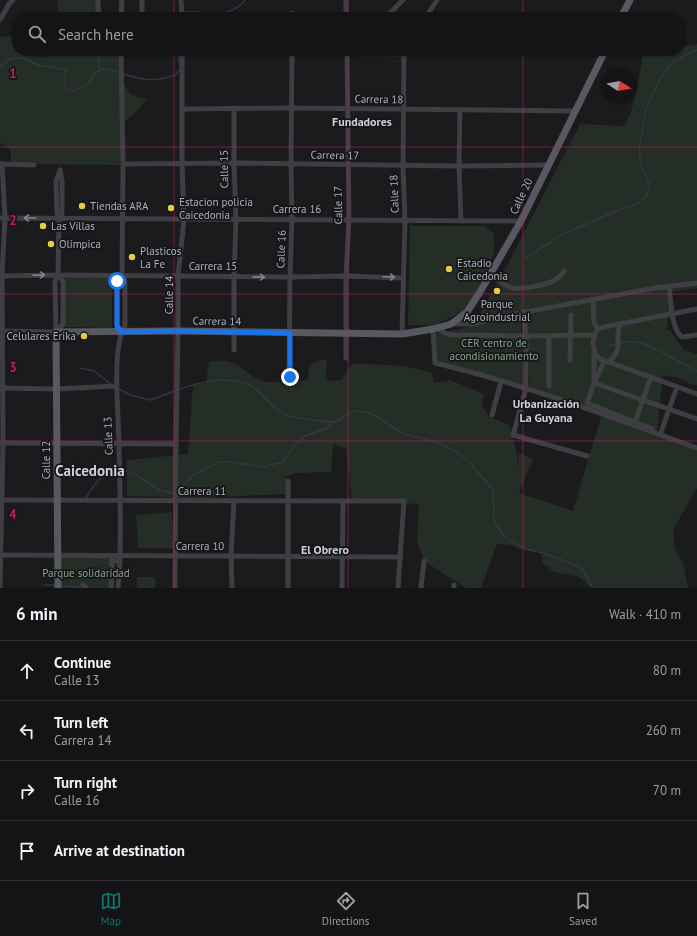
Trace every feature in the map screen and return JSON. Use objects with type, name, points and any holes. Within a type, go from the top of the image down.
[{"type":"main road","points":[[624,12],[630,0]]},
{"type":"main road","name":"Calle 20","points":[[434,329],[451,324],[467,312],[522,221],[602,56]]},
{"type":"main road","name":"Carrera 14","points":[[56,332],[178,331],[402,334],[434,329]]},
{"type":"main road","name":"Calle 12","points":[[56,332],[58,588]]},
{"type":"street","points":[[0,20],[13,0]]},
{"type":"street","points":[[98,0],[98,12]]},
{"type":"street","points":[[121,12],[122,0]]},
{"type":"street","points":[[142,0],[142,12]]},
{"type":"street","points":[[181,0],[182,12]]},
{"type":"street","points":[[346,0],[346,12]]},
{"type":"street","points":[[391,12],[403,0]]},
{"type":"street","points":[[429,12],[437,0]]},
{"type":"street","name":"Calle 13","points":[[118,588],[120,559],[120,500],[116,386],[119,342],[121,332],[125,326],[125,281],[122,275],[120,56]]},
{"type":"street","name":"Calle 14","points":[[176,588],[178,276],[184,220],[182,164],[182,56]]},
{"type":"street","name":"Calle 16","points":[[290,377],[292,56]]},
{"type":"street","name":"Calle 17","points":[[346,358],[346,276],[349,220],[347,165],[349,56]]},
{"type":"street","name":"Calle 18","points":[[402,334],[405,220],[403,166],[405,56]]},
{"type":"street","name":"Calle 15","points":[[234,108],[236,220],[234,350]]},
{"type":"street","name":"Carrera 18","points":[[182,109],[291,108],[575,111]]},
{"type":"street","points":[[460,110],[459,166],[461,221]]},
{"type":"street","name":"Carrera 17","points":[[122,164],[234,163],[403,166],[548,165]]},
{"type":"street","points":[[0,588],[1,276],[3,218],[1,164],[34,165]]},
{"type":"street","name":"Calle 12","points":[[56,332],[54,281],[58,275],[59,218],[57,214],[56,181],[60,170],[62,181],[62,214],[59,218]]},
{"type":"street","name":"Carrera 16","points":[[3,218],[522,221]]},
{"type":"street","points":[[490,274],[510,288],[518,289],[529,288],[555,280],[564,271]]},
{"type":"street","name":"Carrera 15","points":[[1,276],[346,276],[403,278]]},
{"type":"street","points":[[451,324],[473,324],[504,316],[524,314],[669,286],[697,283]]},
{"type":"street","points":[[669,286],[674,328],[682,337],[697,335]]},
{"type":"street","points":[[593,300],[594,323],[598,329]]},
{"type":"street","points":[[594,383],[595,335],[598,329],[697,309]]},
{"type":"street","points":[[524,314],[526,336],[526,389],[513,435],[587,456]]},
{"type":"street","points":[[570,360],[571,315]]},
{"type":"street","points":[[620,324],[617,331],[619,345],[614,357],[606,362],[594,383],[587,403],[697,445]]},
{"type":"street","points":[[610,326],[617,331]]},
{"type":"street","points":[[595,335],[455,335],[447,334],[434,329],[435,363],[478,373],[501,382],[602,414],[697,448]]},
{"type":"street","name":"Carrera 14","points":[[1,331],[56,332]]},
{"type":"street","points":[[549,386],[550,336]]},
{"type":"street","points":[[594,351],[596,355],[606,362],[616,364],[697,394]]},
{"type":"street","points":[[614,357],[616,364]]},
{"type":"street","points":[[635,422],[651,377]]},
{"type":"street","points":[[492,415],[501,382]]},
{"type":"street","points":[[594,383],[697,419]]},
{"type":"street","points":[[1,388],[116,386]]},
{"type":"street","points":[[661,432],[677,387]]},
{"type":"street","points":[[1,443],[176,444]]},
{"type":"street","points":[[288,481],[288,588]]},
{"type":"street","name":"Carrera 11","points":[[1,500],[404,501],[401,557]]},
{"type":"street","points":[[232,588],[231,556],[234,501]]},
{"type":"street","points":[[342,588],[343,501]]},
{"type":"street","name":"Carrera 10","points":[[0,555],[120,559],[176,556],[401,557]]},
{"type":"street","points":[[398,588],[401,557]]},
{"type":"street","points":[[111,588],[112,560],[120,559]]},
{"type":"street","points":[[420,588],[424,561]]},
{"type":"green space","points":[[57,0],[98,0],[97,12],[58,12]]},
{"type":"green space","points":[[9,36],[12,38],[12,56],[119,56],[123,81],[129,92],[137,97],[147,99],[135,113],[124,122],[120,165],[11,164],[11,150],[0,143],[0,37]]},
{"type":"green space","name":"CER centro de acondisionamiento","points":[[697,44],[697,288],[671,292],[667,330],[670,330],[684,350],[697,354],[697,385],[680,378],[663,375],[657,432],[697,447],[697,488],[673,530],[675,549],[683,563],[688,588],[591,588],[579,577],[554,572],[543,563],[541,552],[522,550],[510,545],[497,544],[481,588],[466,588],[424,561],[417,541],[419,504],[352,501],[346,449],[334,444],[331,472],[295,473],[286,477],[286,494],[198,498],[127,496],[127,460],[188,454],[193,384],[206,383],[209,362],[223,360],[238,365],[252,376],[264,382],[304,381],[308,379],[309,366],[316,361],[327,359],[326,376],[329,381],[341,380],[352,364],[393,365],[432,373],[434,382],[450,380],[484,394],[482,405],[489,417],[510,425],[511,434],[517,453],[518,467],[519,453],[533,459],[519,493],[573,511],[602,413],[530,387],[526,318],[521,318],[523,385],[436,362],[434,334],[468,327],[476,319],[498,283],[580,124],[624,126],[633,104],[637,104],[637,86],[643,56],[685,56],[685,46]]},
{"type":"green space","name":"Estadio Caicedonia","points":[[410,226],[485,226],[494,234],[494,252],[482,286],[464,311],[435,325],[408,325]]},
{"type":"green space","points":[[65,278],[112,278],[112,328],[64,327]]},
{"type":"green space","points":[[172,512],[173,548],[138,548],[136,515]]},
{"type":"green space","name":"Parque solidaridad","points":[[58,557],[115,558],[114,588],[57,588]]},
{"type":"green space","points":[[137,577],[155,577],[155,588],[137,588]]},
{"type":"waterway","points":[[225,12],[236,8],[245,0]]},
{"type":"waterway","points":[[100,8],[101,12]]},
{"type":"waterway","points":[[187,12],[194,12]]},
{"type":"waterway","points":[[685,56],[697,50]]},
{"type":"waterway","points":[[99,56],[99,71]]},
{"type":"waterway","points":[[178,56],[180,66]]},
{"type":"waterway","points":[[526,258],[561,235],[621,209],[635,205],[646,197],[649,190],[649,184],[641,164],[639,149],[646,109],[658,82],[670,65],[684,56]]},
{"type":"waterway","points":[[0,68],[9,60],[16,58],[28,60],[41,66],[54,67],[66,71],[65,83],[67,89],[73,91],[85,86],[101,69],[109,69],[148,80],[169,77],[177,74],[180,69]]},
{"type":"waterway","points":[[620,343],[630,342],[650,346],[697,371]]},
{"type":"waterway","points":[[606,347],[616,344]]},
{"type":"waterway","points":[[80,368],[94,371],[112,385]]},
{"type":"waterway","points":[[178,390],[206,382],[226,380],[236,381],[253,387],[273,406],[286,415],[317,421],[335,422]]},
{"type":"waterway","points":[[119,389],[130,395],[150,400],[175,391]]},
{"type":"waterway","points":[[178,489],[193,475],[219,462],[232,462],[263,467],[283,462],[294,445],[305,436],[325,429],[351,412],[358,411],[371,413],[402,433],[440,443],[458,453],[470,463],[493,490],[494,517],[496,524],[504,536],[529,550],[543,553],[576,565],[582,569],[593,588]]},
{"type":"waterway","points":[[86,498],[102,477],[118,470]]},
{"type":"waterway","points":[[121,470],[135,474],[159,490],[173,493]]},
{"type":"waterway","points":[[44,585],[56,585]]},
{"type":"waterway","points":[[60,586],[82,587]]},
{"type":"place","name":"Tiendas ARA","points":[[82,206]]},
{"type":"place","name":"Estacion policia Caicedonia","points":[[171,208]]},
{"type":"place","name":"Las Villas","points":[[43,226]]},
{"type":"place","name":"Olimpica","points":[[51,244]]},
{"type":"place","name":"Plasticos La Fe","points":[[132,257]]},
{"type":"place","name":"Estadio Caicedonia","points":[[449,269]]},
{"type":"place","name":"Parque Agroindustrial","points":[[497,291]]},
{"type":"place","name":"Celulares Erika","points":[[84,336]]},
{"type":"district","name":"Fundadores","points":[[362,122]]},
{"type":"district","name":"Urbanización La Guyana","points":[[546,411]]},
{"type":"district","name":"Caicedonia","points":[[90,471]]},
{"type":"district","name":"El Obrero","points":[[325,550]]},
{"type":"route","points":[[117,281],[117,326],[121,332],[178,331],[290,333],[290,377]]}]
